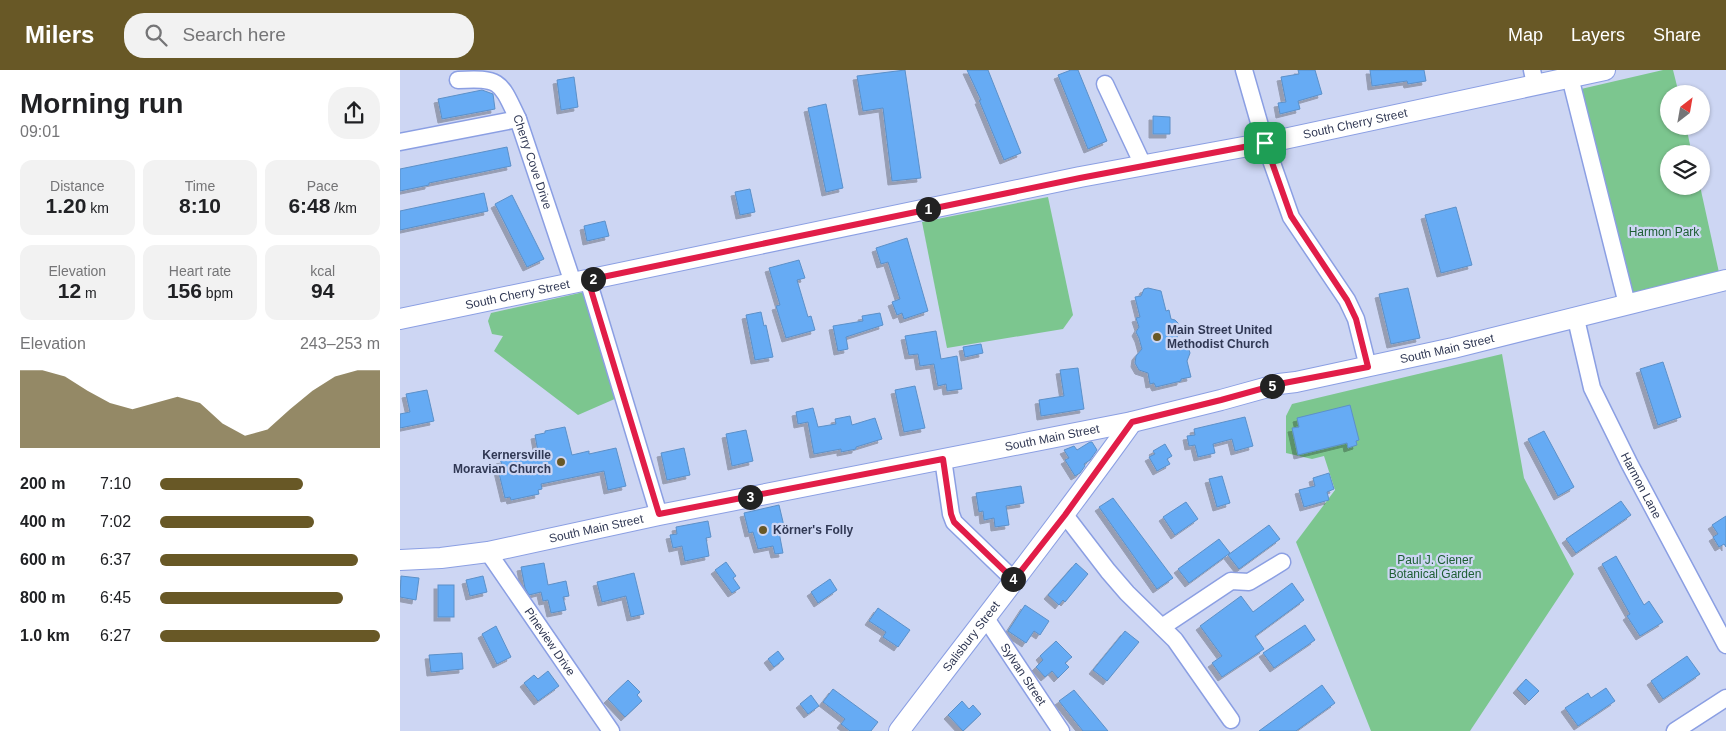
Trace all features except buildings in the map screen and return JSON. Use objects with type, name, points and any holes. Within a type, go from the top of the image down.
[{"type":"main road","name":"South Cherry Street","points":[[400,319],[1143,165],[1265,143],[1534,77],[1570,77],[1605,70]]},
{"type":"main road","name":"South Main Street","points":[[400,560],[441,558],[488,552],[659,514],[1132,422],[1279,384],[1368,367],[1576,319],[1627,304],[1726,280]]},
{"type":"main road","name":"Salisbury Street","points":[[900,731],[985,617],[1065,515],[1132,422]]},
{"type":"street","points":[[1244,70],[1265,143],[1291,216],[1347,300],[1353,313],[1368,367]]},
{"type":"street","points":[[1570,77],[1627,304]]},
{"type":"street","name":"Cherry Cove Drive","points":[[458,80],[482,79],[497,82],[507,95],[518,118],[581,281],[659,514]]},
{"type":"street","points":[[1106,84],[1143,165]]},
{"type":"street","points":[[400,142],[518,118]]},
{"type":"street","name":"Harmon Lane","points":[[1576,319],[1592,388],[1629,463],[1640,480],[1726,645]]},
{"type":"street","points":[[943,459],[951,514],[954,522],[1014,580]]},
{"type":"street","points":[[1065,515],[1127,594],[1175,640],[1231,720]]},
{"type":"street","name":"Pineview Drive","points":[[488,552],[611,731]]},
{"type":"street","points":[[1162,627],[1231,581],[1249,582],[1282,562]]},
{"type":"street","name":"Sylvan Street","points":[[985,617],[1061,731]]},
{"type":"street","points":[[1675,731],[1726,698]]},
{"type":"green space","name":"Harmon Park","points":[[1663,70],[1673,70],[1677,85],[1660,85],[1660,135],[1688,135],[1690,145],[1660,145],[1660,195],[1702,195],[1720,277],[1633,294],[1581,89]]},
{"type":"green space","points":[[1048,197],[1073,315],[1063,329],[947,348],[922,222]]},
{"type":"green space","points":[[584,292],[617,398],[578,415],[494,351],[503,336],[492,334],[488,321],[491,313]]},
{"type":"green space","name":"Paul J. Ciener Botanical Garden","points":[[1502,354],[1524,478],[1574,574],[1470,731],[1371,731],[1296,542],[1335,490],[1324,456],[1312,459],[1286,453],[1286,416],[1292,404]]},
{"type":"place","name":"Main Street United Methodist Church","points":[[1157,337]]},
{"type":"place","name":"Kernersville Moravian Church","points":[[561,462]]},
{"type":"place","name":"Körner's Folly","points":[[763,530]]},
{"type":"route","points":[[1265,143],[1291,216],[1347,300],[1356,319],[1368,367],[1279,384],[1132,422],[1065,515],[1014,580],[954,522],[951,514],[943,459],[659,514],[588,280],[881,218],[1164,161],[1265,143]]}]
